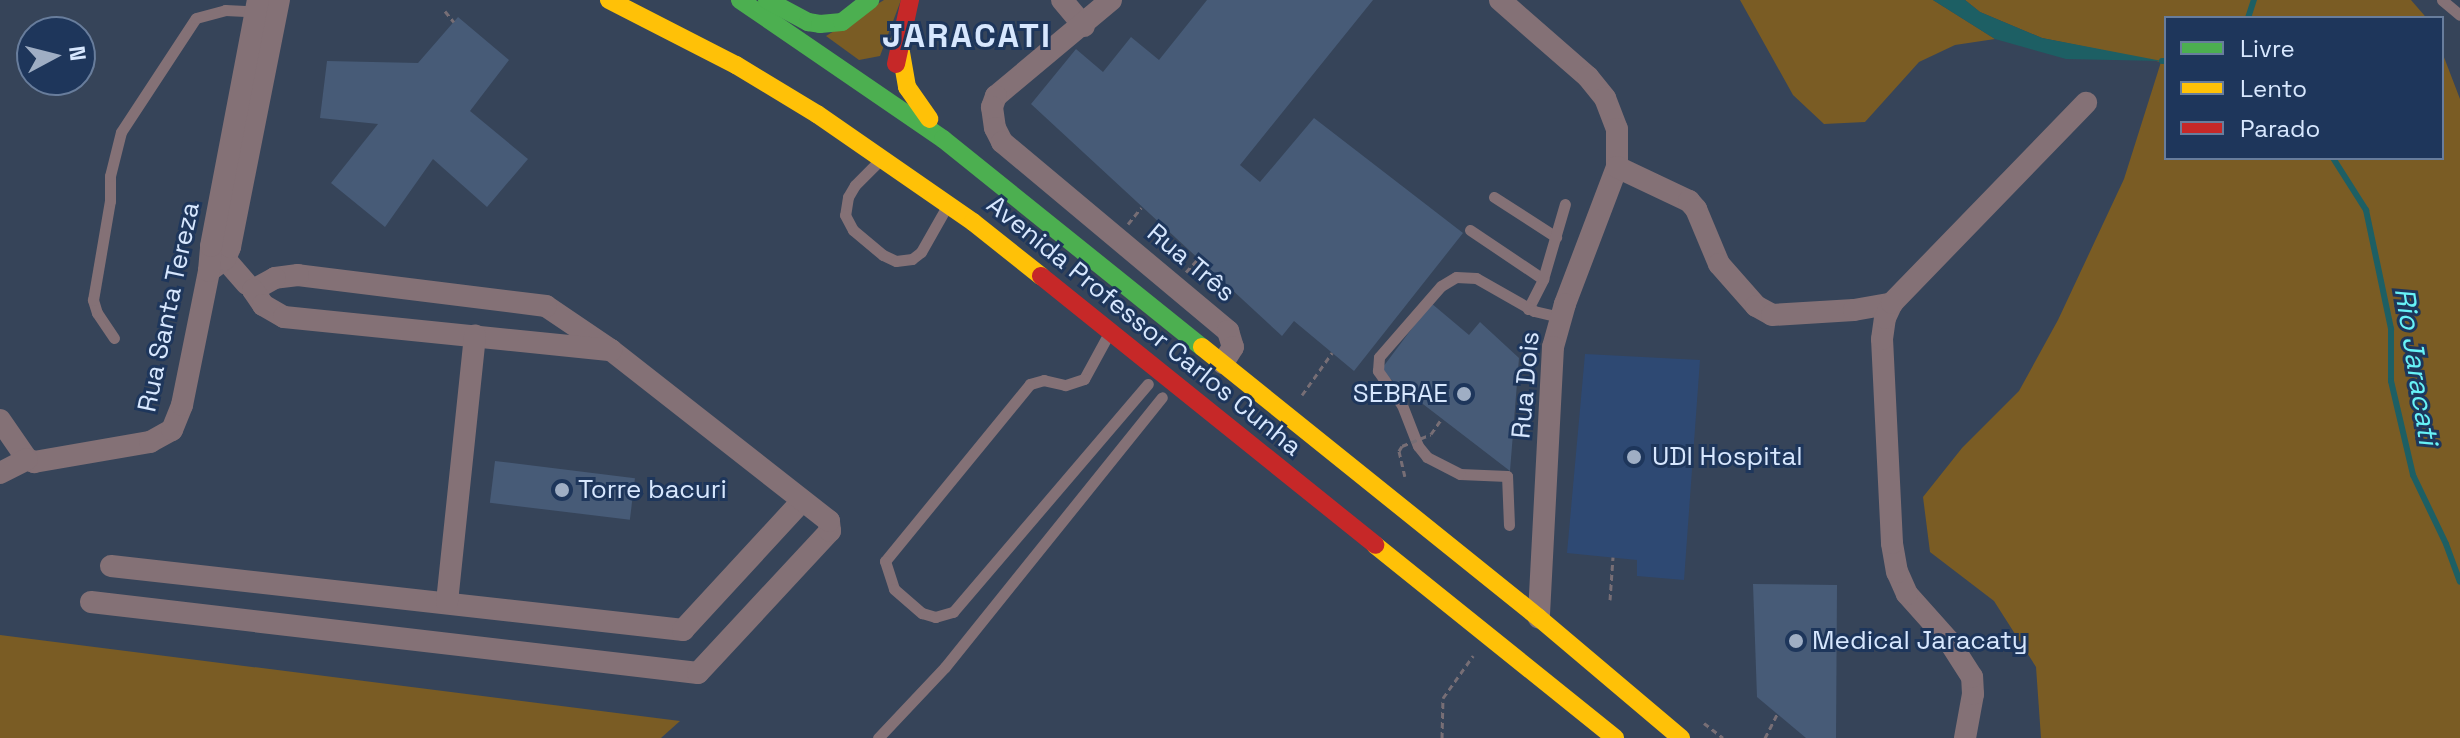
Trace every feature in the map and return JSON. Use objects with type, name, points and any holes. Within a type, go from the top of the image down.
[{"type":"main road","name":"Avenida Professor Carlos Cunha","points":[[609,0],[736,65],[949,204],[1615,738]]},
{"type":"main road","points":[[640,0],[676,11]]},
{"type":"main road","name":"Avenida Professor Carlos Cunha","points":[[740,0],[892,101],[943,139],[1539,618],[1681,738]]},
{"type":"main road","points":[[767,0],[808,22],[820,24],[842,22],[870,0]]},
{"type":"main road","points":[[878,118],[892,101],[899,41],[910,0]]},
{"type":"main road","points":[[899,41],[907,87],[943,139]]},
{"type":"main road","points":[[745,48],[854,117]]},
{"type":"street","points":[[1062,0],[1084,26],[1111,0]]},
{"type":"street","points":[[1500,0],[1588,77],[1605,98],[1617,129],[1617,167],[1689,201],[1696,209],[1719,264],[1756,306],[1772,315],[1854,310],[1892,303]]},
{"type":"street","name":"Rua Santa Tereza","points":[[27,459],[42,462],[150,442],[172,430],[182,405],[217,265],[211,246],[267,7]]},
{"type":"street","name":"Rua Três","points":[[1084,26],[996,96],[992,107],[995,128],[1002,142],[1228,331],[1233,347],[1223,363]]},
{"type":"street","points":[[1965,738],[1973,694],[1972,677],[1949,641],[1907,594],[1897,572],[1892,543],[1882,339],[1885,318],[1892,303],[2086,103]]},
{"type":"street","name":"Rua Dois","points":[[1539,618],[1553,347],[1560,317],[1617,167]]},
{"type":"street","points":[[1071,242],[1090,216]]},
{"type":"street","points":[[217,265],[250,287],[263,305],[284,317],[611,350]]},
{"type":"street","points":[[91,602],[698,673],[830,531],[829,521],[611,350],[540,304],[298,275],[275,278],[250,287]]},
{"type":"street","points":[[447,602],[475,335]]},
{"type":"street","points":[[0,420],[27,459],[0,473]]},
{"type":"street","points":[[111,566],[683,630],[802,501]]},
{"type":"lane","points":[[2442,0],[2460,15]]},
{"type":"lane","points":[[114,338],[97,313],[93,300],[110,201],[110,176],[121,132],[196,18],[225,10],[267,7]]},
{"type":"lane","points":[[882,158],[855,185],[848,197],[845,215],[853,230],[883,255],[896,261],[912,259],[921,252],[949,204]]},
{"type":"lane","points":[[1494,197],[1556,237]]},
{"type":"lane","points":[[1528,309],[1543,279],[1565,204]]},
{"type":"lane","points":[[1470,230],[1543,279]]},
{"type":"lane","points":[[1509,525],[1507,476],[1460,474],[1427,457],[1418,446],[1402,405],[1378,371],[1379,357],[1441,286],[1456,277],[1476,278],[1528,309],[1560,317]]},
{"type":"lane","points":[[1111,331],[1084,379],[1065,385],[1044,380],[1030,384],[885,561],[894,589],[922,613],[935,617],[953,612],[1148,384]]},
{"type":"lane","points":[[878,738],[945,667],[1162,397]]},
{"type":"path","points":[[445,11],[454,22]]},
{"type":"path","points":[[1287,416],[1332,353]]},
{"type":"path","points":[[1402,446],[1431,434],[1442,418]]},
{"type":"path","points":[[1610,600],[1613,557]]},
{"type":"path","points":[[1442,738],[1443,698],[1473,656]]},
{"type":"path","points":[[1765,738],[1777,714]]},
{"type":"path","points":[[1702,722],[1723,738]]},
{"type":"shaded area","points":[[884,0],[901,0],[880,56],[859,60],[826,36]]},
{"type":"shaded area","points":[[1740,0],[1933,0],[1995,39],[1955,45],[1919,62],[1865,122],[1824,124],[1793,95]]},
{"type":"shaded area","points":[[1933,0],[1965,0],[1980,12],[2042,38],[2162,61],[2066,59],[1995,39]]},
{"type":"shaded area","points":[[1965,0],[2411,0],[2425,16],[2164,16],[2164,160],[2444,160],[2444,57],[2460,99],[2460,738],[2041,738],[2036,667],[1994,601],[1930,552],[1923,497],[1962,448],[2019,391],[2058,320],[2124,179],[2161,62],[2042,38],[1980,12]]},
{"type":"shaded area","name":"UDI Hospital","points":[[1585,354],[1700,360],[1684,580],[1637,576],[1637,560],[1567,553]]},
{"type":"shaded area","points":[[0,635],[680,721],[661,738],[0,738]]},
{"type":"building","points":[[1207,0],[1373,0],[1240,165],[1260,182],[1314,118],[1463,233],[1354,371],[1294,321],[1282,336],[1031,104],[1076,49],[1103,72],[1131,37],[1159,60]]},
{"type":"building","points":[[458,17],[509,60],[470,111],[528,159],[487,207],[433,159],[385,227],[331,183],[378,124],[320,118],[327,61],[418,63]]},
{"type":"building","name":"SEBRAE","points":[[1431,303],[1469,335],[1480,322],[1519,358],[1510,471],[1380,371]]},
{"type":"building","name":"Torre bacuri","points":[[495,461],[635,478],[630,520],[490,503]]},
{"type":"building","name":"Medical Jaracaty","points":[[1753,584],[1837,585],[1836,738],[1806,738],[1757,697]]},
{"type":"waterway","points":[[2249,16],[2254,0]]},
{"type":"waterway","name":"Rio Jaracati","points":[[2334,160],[2366,210],[2391,329],[2391,381],[2413,475],[2446,544],[2460,582]]},
{"type":"traffic: fast","points":[[740,0],[943,139],[1202,347]]},
{"type":"traffic: fast","points":[[767,0],[808,22],[820,24],[842,22],[870,0]]},
{"type":"traffic: slow","points":[[609,0],[736,65],[817,114],[973,222],[1041,276]]},
{"type":"traffic: slow","points":[[899,41],[907,87],[929,119]]},
{"type":"traffic: slow","points":[[1202,347],[1539,618],[1681,738]]},
{"type":"traffic: slow","points":[[1375,545],[1615,738]]},
{"type":"traffic: jam","points":[[896,64],[910,0]]},
{"type":"traffic: jam","points":[[1041,276],[1375,545]]},
{"type":"place","name":"SEBRAE","points":[[1464,394]]},
{"type":"place","name":"UDI Hospital","points":[[1634,457]]},
{"type":"place","name":"Torre bacuri","points":[[562,490]]},
{"type":"place","name":"Medical Jaracaty","points":[[1796,641]]},
{"type":"district","name":"JARACATI","points":[[967,36]]}]
